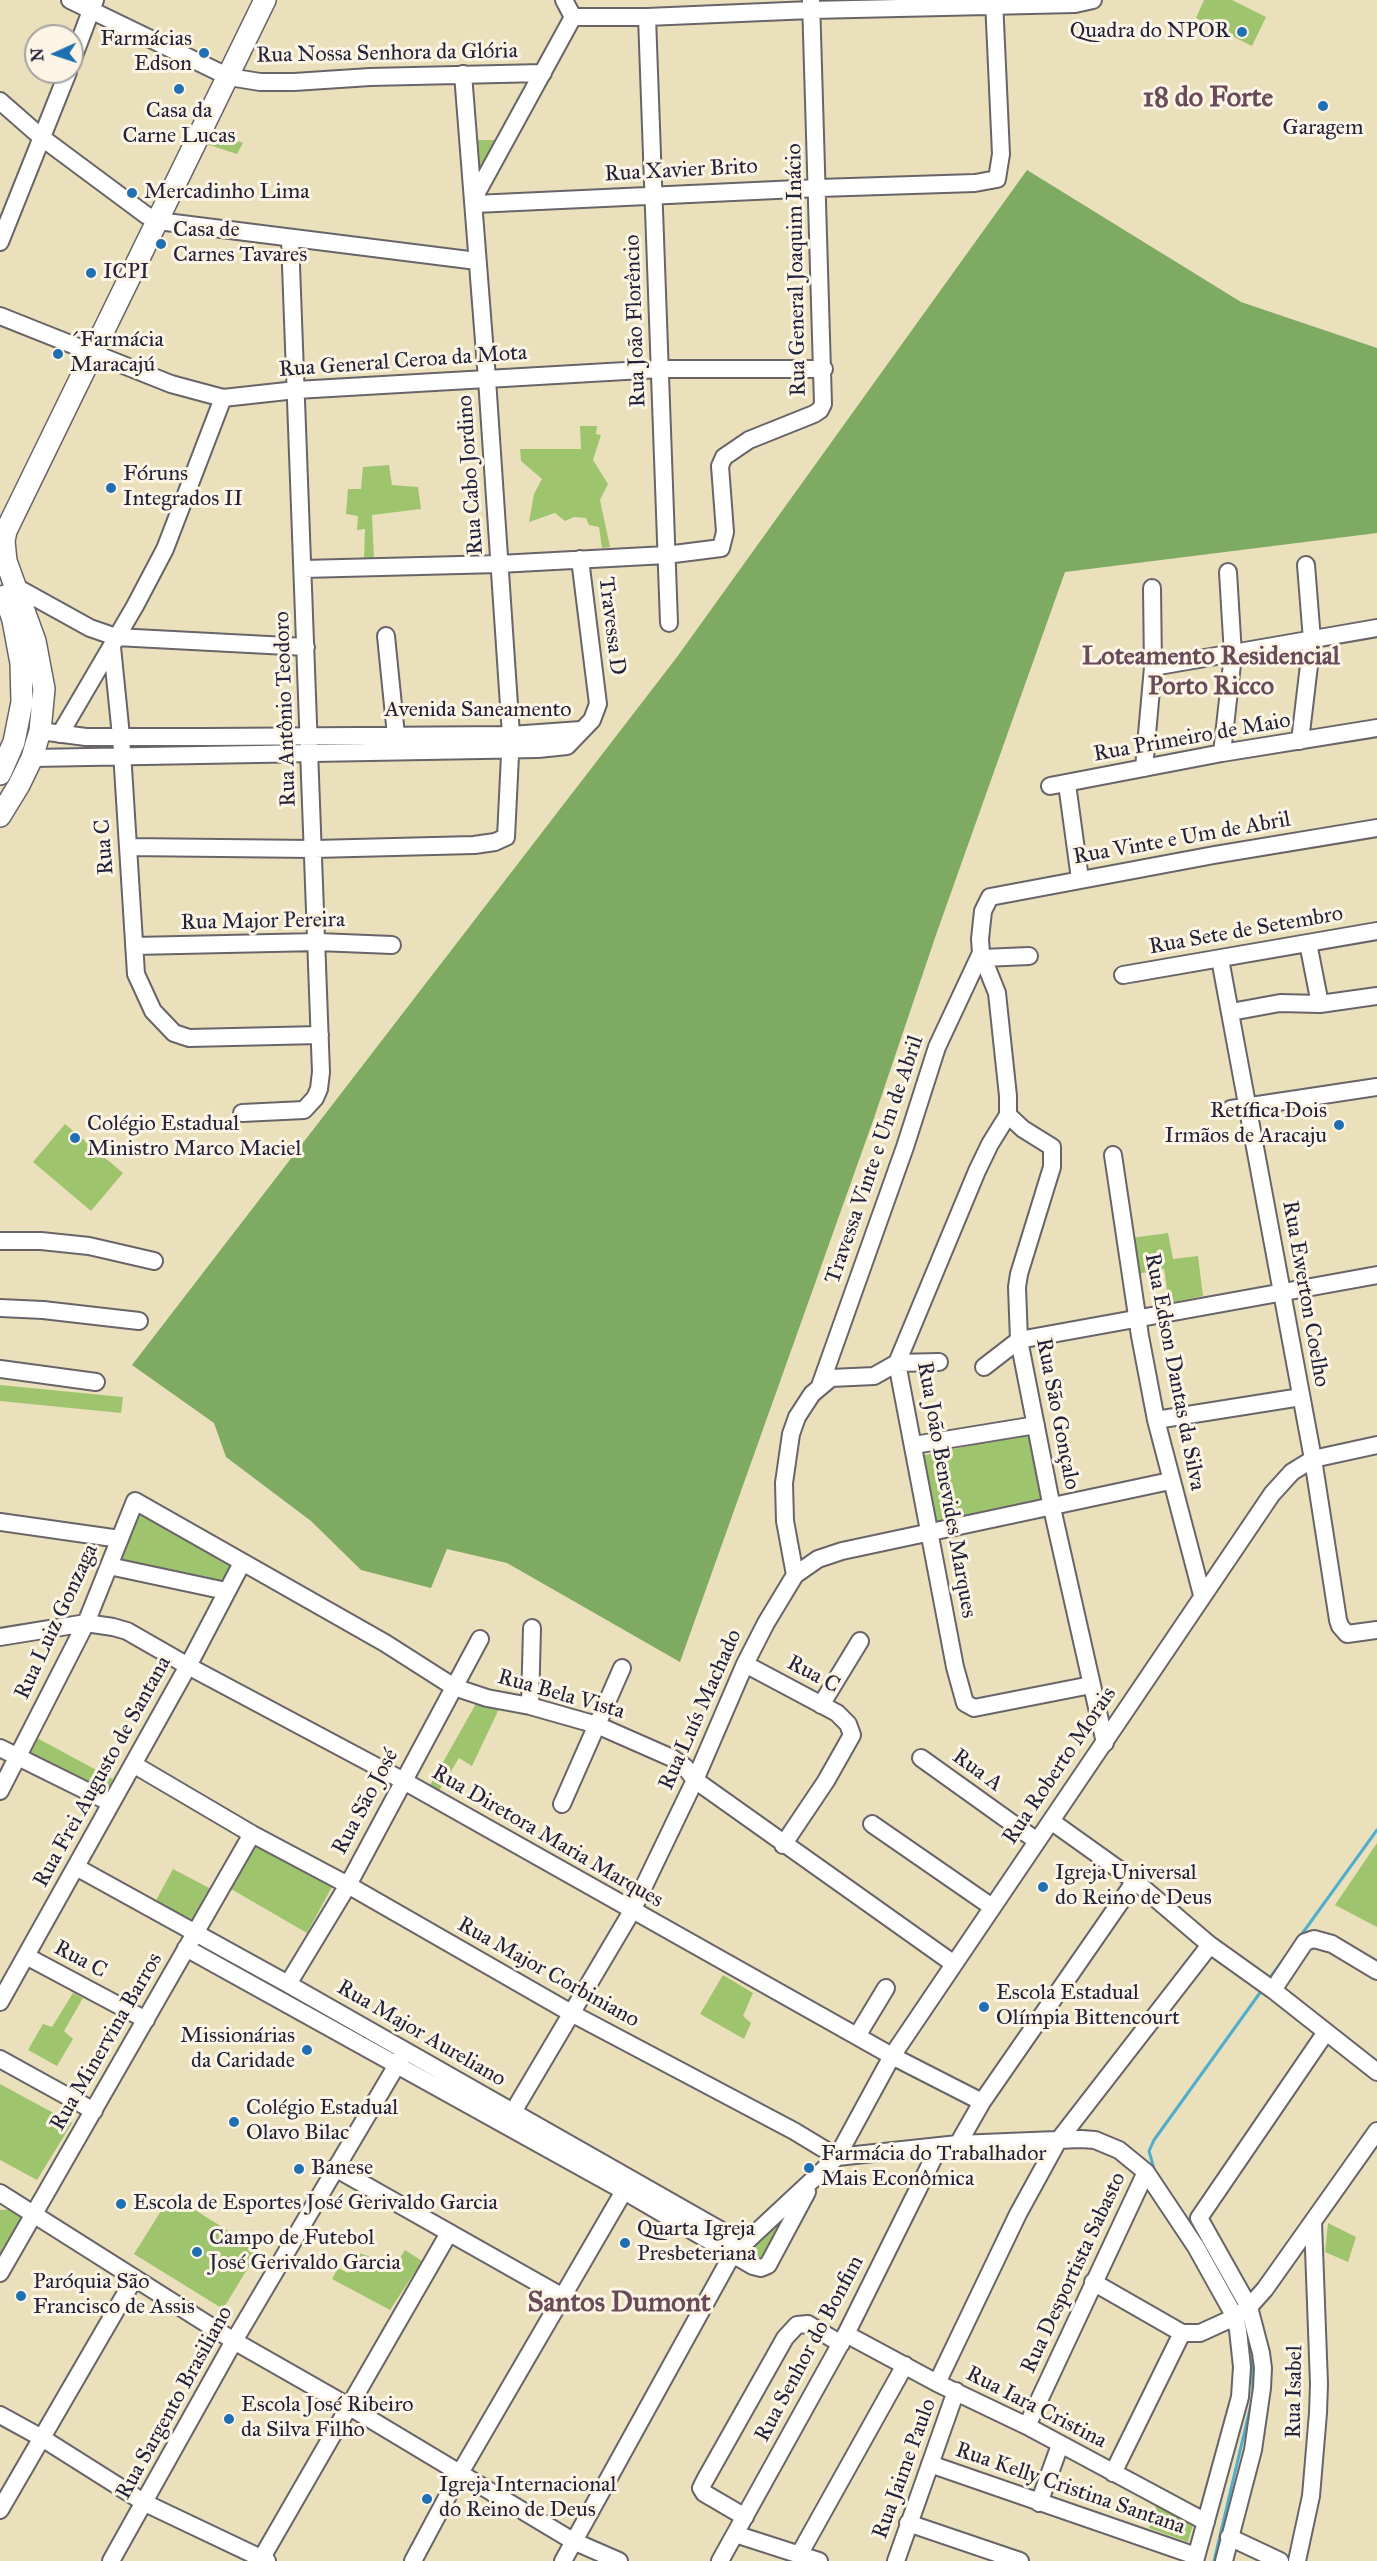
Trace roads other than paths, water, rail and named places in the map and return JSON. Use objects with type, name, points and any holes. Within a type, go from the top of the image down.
[{"type":"main road","points":[[223,74],[252,0]]},
{"type":"main road","points":[[0,774],[19,726],[22,682],[8,586],[4,541],[6,531],[87,352],[152,218],[223,74],[265,0]]},
{"type":"main road","points":[[0,511],[87,352]]},
{"type":"main road","points":[[0,816],[32,758],[50,733],[35,641],[8,586]]},
{"type":"street","name":"Rua Nossa Senhora da Glória","points":[[70,0],[94,5],[223,74],[273,82],[543,72]]},
{"type":"street","points":[[564,0],[573,17]]},
{"type":"street","points":[[605,16],[614,0]]},
{"type":"street","points":[[573,17],[647,17],[811,5],[1091,1]]},
{"type":"street","name":"Rua Xavier Brito","points":[[474,201],[975,183],[997,179],[1001,154],[994,2]]},
{"type":"street","points":[[84,30],[94,5]]},
{"type":"street","name":"Rua General Joaquim Inácio","points":[[666,555],[721,548],[725,532],[720,479],[721,461],[730,451],[749,440],[820,410],[824,404],[819,188],[811,5]]},
{"type":"street","points":[[474,201],[573,17]]},
{"type":"street","name":"Rua João Florêncio","points":[[647,17],[669,623]]},
{"type":"street","name":"Rua Cabo Jordino","points":[[314,849],[474,845],[495,842],[507,837],[511,742],[487,379],[463,74]]},
{"type":"street","points":[[0,242],[63,84]]},
{"type":"street","points":[[0,101],[41,137],[152,218],[477,261]]},
{"type":"street","name":"Rua Antônio Teodoro","points":[[242,1113],[304,1110],[315,1098],[321,1082],[318,942],[290,238]]},
{"type":"street","name":"Rua General Ceroa da Mota","points":[[0,316],[87,352],[190,390],[223,398],[296,390],[660,369],[824,369]]},
{"type":"street","points":[[50,733],[114,642],[165,549],[223,398]]},
{"type":"street","points":[[303,569],[499,564],[666,555]]},
{"type":"street","name":"Travessa D","points":[[580,559],[598,701],[594,716],[581,730]]},
{"type":"street","points":[[1300,741],[1312,640],[1306,565]]},
{"type":"street","points":[[1222,753],[1233,655],[1228,572]]},
{"type":"street","points":[[8,586],[114,642],[306,647]]},
{"type":"street","points":[[1144,768],[1153,667],[1152,588]]},
{"type":"street","points":[[1153,667],[1233,655],[1377,628]]},
{"type":"street","points":[[387,636],[396,735]]},
{"type":"street","name":"Rua C","points":[[114,642],[136,974],[153,1011],[174,1033],[182,1037],[202,1039],[320,1035]]},
{"type":"street","name":"Rua Primeiro de Maio","points":[[1050,786],[1222,753],[1377,728]]},
{"type":"street","name":"Avenida Saneamento","points":[[32,758],[122,756],[309,735],[396,735],[567,746],[575,740],[581,730]]},
{"type":"street","name":"Avenida Saneamento","points":[[50,733],[86,737],[121,736],[310,753],[511,742]]},
{"type":"street","points":[[1067,784],[1080,879]]},
{"type":"street","name":"Rua Vinte e Um de Abril","points":[[982,955],[980,939],[983,911],[988,899],[994,895],[1377,828]]},
{"type":"street","points":[[128,847],[314,849]]},
{"type":"street","name":"Rua Sete de Setembro","points":[[1123,975],[1377,931]]},
{"type":"street","name":"Rua Major Pereira","points":[[134,946],[318,942],[392,945]]},
{"type":"street","points":[[1308,943],[1320,1004]]},
{"type":"street","points":[[1008,1115],[997,993],[982,955],[1029,956]]},
{"type":"street","name":"Travessa Vinte e Um de Abril","points":[[820,1386],[905,1147],[937,1047],[982,955]]},
{"type":"street","name":"Rua Ewerton Coelho","points":[[1220,959],[1231,1012],[1240,1108],[1283,1292],[1313,1459],[1336,1612],[1340,1626],[1347,1634],[1377,1630]]},
{"type":"street","points":[[1231,1012],[1294,1001],[1320,1004],[1377,996]]},
{"type":"street","points":[[1240,1108],[1377,1087]]},
{"type":"street","name":"Rua São Gonçalo","points":[[1008,1115],[1023,1130],[1052,1147],[1052,1167],[1019,1274],[1017,1287],[1019,1340],[1052,1508],[1105,1743]]},
{"type":"street","name":"Rua João Benevides Marques","points":[[1008,1115],[990,1144],[977,1172],[897,1363],[914,1445],[928,1532],[961,1695],[965,1703],[974,1708],[1091,1685]]},
{"type":"street","name":"Rua Edson Dantas da Silva","points":[[1113,1155],[1137,1319],[1156,1420],[1170,1481],[1202,1595]]},
{"type":"street","points":[[0,1241],[68,1244],[154,1261]]},
{"type":"street","points":[[984,1367],[1019,1340],[1377,1275]]},
{"type":"street","points":[[0,1308],[44,1310],[139,1321]]},
{"type":"street","points":[[939,1362],[897,1363],[874,1376],[831,1378],[820,1386],[797,1417],[790,1434],[787,1455],[785,1521],[795,1575],[812,1562],[828,1555],[1170,1481]]},
{"type":"street","points":[[0,1369],[96,1382]]},
{"type":"street","points":[[1156,1420],[1301,1397]]},
{"type":"street","points":[[914,1445],[1036,1425]]},
{"type":"street","name":"Rua Roberto Morais","points":[[563,2561],[738,2249],[832,2163],[892,2056],[1280,1483],[1297,1468],[1313,1459],[1377,1445]]},
{"type":"street","name":"Rua Luiz Gonzaga","points":[[0,1791],[86,1623],[135,1501]]},
{"type":"street","name":"Rua Bela Vista","points":[[135,1501],[385,1643],[454,1687],[486,1698],[530,1706],[597,1725],[672,1758],[686,1767],[695,1780],[783,1845],[954,1964]]},
{"type":"street","points":[[0,1522],[120,1539]]},
{"type":"street","name":"Rua Frei Augusto de Santana","points":[[0,2002],[6,1975],[26,1956],[188,1666],[242,1563]]},
{"type":"street","points":[[109,1566],[226,1591]]},
{"type":"street","name":"Rua Luís Machado","points":[[513,2112],[632,1911],[695,1780],[745,1664],[795,1575]]},
{"type":"street","points":[[0,1637],[86,1623]]},
{"type":"street","name":"Rua Diretora Maria Marques","points":[[86,1623],[127,1631],[402,1780],[892,2056],[982,2103]]},
{"type":"street","points":[[530,1706],[532,1628]]},
{"type":"street","name":"Rua São José","points":[[288,1984],[348,1885],[402,1780],[480,1639]]},
{"type":"street","points":[[821,1705],[860,1641]]},
{"type":"street","name":"Rua C","points":[[745,1664],[842,1717],[849,1724],[852,1735],[826,1780],[783,1845]]},
{"type":"street","points":[[562,1804],[622,1668]]},
{"type":"street","points":[[0,1748],[111,1803]]},
{"type":"street","name":"Rua A","points":[[921,1758],[1037,1841]]},
{"type":"street","name":"Rua Major Corbiniano","points":[[133,1764],[252,1834],[348,1885],[571,2013],[794,2131],[832,2163]]},
{"type":"street","points":[[1051,1821],[1135,1881],[1210,1945],[1273,1990],[1377,2072]]},
{"type":"street","points":[[872,1824],[992,1906]]},
{"type":"street","name":"Rua Minervina Barros","points":[[0,2273],[252,1834]]},
{"type":"street","name":"Rua Major Aureliano","points":[[76,1866],[513,2112],[738,2249],[753,2266],[763,2268],[772,2260],[813,2181]]},
{"type":"street","points":[[832,2163],[936,2155],[951,2150],[958,2144],[982,2103],[1135,1881]]},
{"type":"street","points":[[1273,1990],[1305,1942],[1314,1939],[1332,1944],[1377,1971]]},
{"type":"street","points":[[937,2383],[1018,2214],[1058,2142],[1210,1945]]},
{"type":"street","name":"Rua Major Aureliano","points":[[186,1948],[624,2192],[738,2249]]},
{"type":"street","name":"Rua C","points":[[26,1956],[146,2020]]},
{"type":"street","points":[[857,2036],[886,1988]]},
{"type":"street","points":[[1224,2561],[1253,2450],[1262,2388],[1261,2353],[1199,2218],[1326,2032]]},
{"type":"street","name":"Rua Sargento Brasiliano","points":[[111,2561],[234,2342],[405,2050]]},
{"type":"street","points":[[0,2059],[94,2111]]},
{"type":"street","points":[[1093,2282],[1182,2333],[1200,2333],[1242,2312],[1265,2289],[1377,2131]]},
{"type":"street","points":[[832,2163],[958,2144],[1095,2140],[1119,2150],[1146,2172],[1242,2312],[1240,2397],[1195,2558]]},
{"type":"street","name":"Rua Senhor do Bonfim","points":[[720,2561],[844,2339],[936,2155]]},
{"type":"street","points":[[335,2168],[563,2297]]},
{"type":"street","name":"Rua Desportista Sabasto","points":[[1028,2426],[1146,2172]]},
{"type":"street","points":[[413,2561],[460,2473],[624,2192]]},
{"type":"street","points":[[0,2193],[234,2342],[348,2406],[573,2541],[619,2561]]},
{"type":"street","name":"Rua Isabel","points":[[1297,2561],[1311,2496],[1318,2413],[1313,2222]]},
{"type":"street","points":[[0,2415],[42,2438],[145,2503],[263,2560],[348,2406],[449,2233]]},
{"type":"street","points":[[0,2510],[134,2279]]},
{"type":"street","name":"Rua Iara Cristina","points":[[745,2517],[704,2493],[701,2488],[785,2338],[797,2325],[808,2324],[905,2365],[937,2383],[1028,2426],[1206,2522]]},
{"type":"street","points":[[1113,2473],[1182,2333]]},
{"type":"street","points":[[799,2555],[905,2365]]},
{"type":"street","name":"Rua Jaime Paulo","points":[[896,2561],[956,2391]]},
{"type":"street","points":[[1039,2503],[1060,2445]]},
{"type":"street","name":"Rua Kelly Cristina Santana","points":[[930,2464],[1195,2558]]},
{"type":"street","points":[[908,2523],[1020,2561]]},
{"type":"street","points":[[735,2534],[819,2561]]},
{"type":"street","points":[[1229,2537],[1280,2561]]},
{"type":"waterway","points":[[1299,1938],[1377,1830]]},
{"type":"waterway","points":[[1269,1979],[1286,1956]]},
{"type":"waterway","points":[[1154,2169],[1149,2151],[1154,2140],[1262,1990]]},
{"type":"waterway","points":[[1214,2561],[1253,2396],[1252,2349]]},
{"type":"place","name":"Quadra do NPOR","points":[[1242,32]]},
{"type":"place","name":"Farmácias Edson","points":[[204,53]]},
{"type":"place","name":"Casa da Carne Lucas","points":[[179,89]]},
{"type":"place","name":"Garagem","points":[[1323,106]]},
{"type":"place","name":"Mercadinho Lima","points":[[132,193]]},
{"type":"place","name":"Casa de Carnes Tavares","points":[[161,244]]},
{"type":"place","name":"ICPI","points":[[91,273]]},
{"type":"place","name":"´Farmácia Maracajú","points":[[58,354]]},
{"type":"place","name":"Fóruns Integrados II","points":[[111,488]]},
{"type":"place","name":"Retífica Dois Irmãos de Aracaju","points":[[1339,1125]]},
{"type":"place","name":"Colégio Estadual Ministro Marco Maciel","points":[[75,1138]]},
{"type":"place","name":"Igreja Universal do Reino de Deus","points":[[1043,1887]]},
{"type":"place","name":"Escola Estadual Olímpia Bittencourt","points":[[984,2007]]},
{"type":"place","name":"Missionárias da Caridade","points":[[307,2050]]},
{"type":"place","name":"Colégio Estadual Olavo Bilac","points":[[234,2122]]},
{"type":"place","name":"Farmácia do Trabalhador Mais Econômica","points":[[809,2168]]},
{"type":"place","name":"Banese","points":[[299,2169]]},
{"type":"place","name":"Escola de Esportes José Gerivaldo Garcia","points":[[121,2204]]},
{"type":"place","name":"Quarta Igreja Presbeteriana","points":[[625,2243]]},
{"type":"place","name":"Campo de Futebol José Gerivaldo Garcia","points":[[197,2252]]},
{"type":"place","name":"Paróquia São Francisco de Assis","points":[[21,2296]]},
{"type":"place","name":"Escola José Ribeiro da Silva Filho","points":[[229,2419]]},
{"type":"place","name":"Igreja Internacional do Reino de Deus","points":[[427,2499]]},
{"type":"district","name":"18 do Forte","points":[[1208,99]]},
{"type":"district","name":"Loteamento Residencial Porto Ricco","points":[[1211,673]]},
{"type":"district","name":"Santos Dumont","points":[[619,2304]]}]
